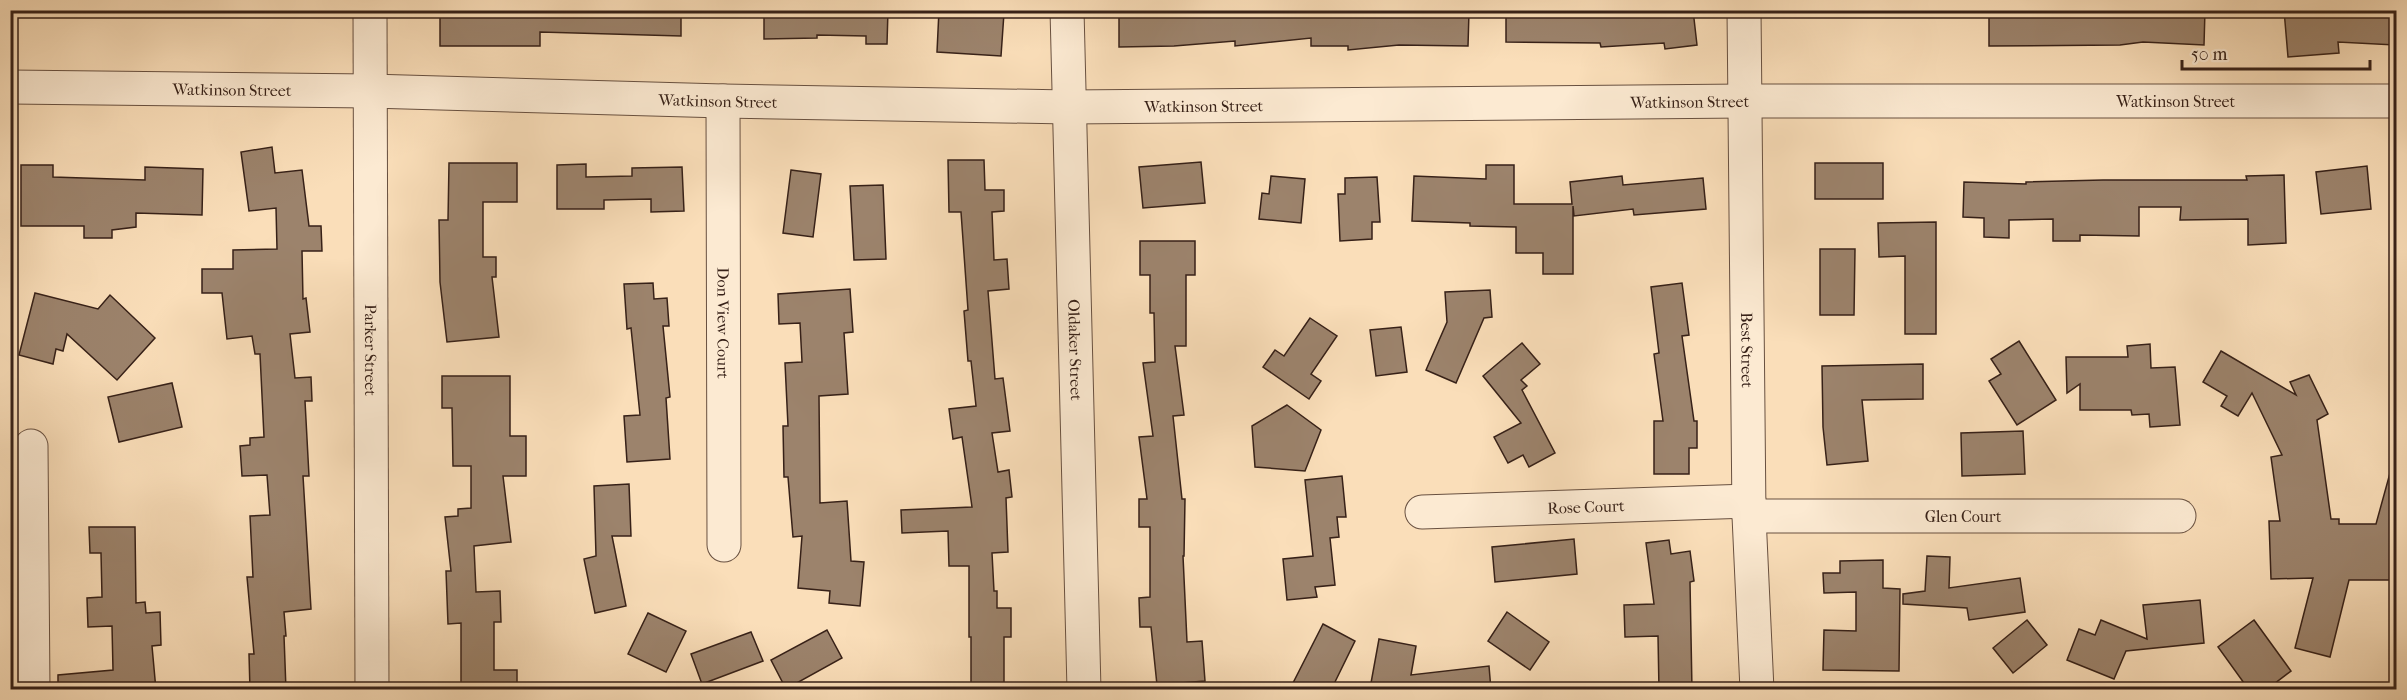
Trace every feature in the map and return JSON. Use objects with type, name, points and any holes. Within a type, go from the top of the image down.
[{"type":"street","name":"Parker Street","points":[[370,10],[372,690]]},
{"type":"street","name":"Oldaker Street","points":[[1067,10],[1084,690]]},
{"type":"street","name":"Best Street","points":[[1744,10],[1749,509],[1757,690]]},
{"type":"street","name":"Watkinson Street","points":[[10,87],[370,91],[723,101],[1068,107],[1744,101],[2397,101]]},
{"type":"street","name":"Don View Court","points":[[723,101],[724,545]]},
{"type":"street","points":[[31,447],[33,690]]},
{"type":"street","name":"Rose Court","points":[[1422,512],[1749,509]]},
{"type":"street","name":"Glen Court","points":[[1749,509],[2179,516]]},
{"type":"building","points":[[440,10],[479,10],[479,13],[560,13],[560,10],[681,10],[681,36],[540,32],[540,46],[440,46]]},
{"type":"building","points":[[764,10],[888,10],[887,44],[866,44],[866,36],[817,35],[817,38],[764,39]]},
{"type":"building","points":[[939,10],[1004,13],[1001,56],[937,52]]},
{"type":"building","points":[[1119,10],[1469,12],[1468,46],[1399,45],[1348,50],[1348,46],[1311,46],[1311,38],[1235,46],[1235,41],[1174,46],[1119,47]]},
{"type":"building","points":[[1506,10],[1693,10],[1697,45],[1665,49],[1664,43],[1601,47],[1600,43],[1506,42]]},
{"type":"building","points":[[2003,10],[2205,10],[2204,45],[2143,42],[2120,45],[1989,46],[1989,17],[2003,17]]},
{"type":"building","points":[[2284,10],[2396,10],[2395,45],[2338,42],[2339,53],[2288,57]]},
{"type":"building","points":[[272,147],[275,173],[302,170],[309,226],[321,226],[322,251],[302,251],[303,299],[306,298],[310,332],[290,334],[295,378],[311,377],[312,401],[305,401],[309,476],[303,476],[311,609],[284,612],[286,690],[250,690],[249,654],[254,654],[247,577],[253,577],[250,516],[270,515],[267,475],[242,476],[240,446],[250,445],[250,438],[264,437],[260,354],[255,354],[252,336],[227,339],[222,293],[202,293],[202,269],[233,269],[233,250],[277,249],[276,208],[249,211],[241,152]]},
{"type":"building","points":[[948,160],[984,160],[985,190],[1004,190],[1004,211],[992,212],[994,260],[1007,259],[1009,289],[988,291],[995,379],[1003,378],[1010,431],[992,433],[998,472],[1009,470],[1012,497],[1006,498],[1008,552],[992,553],[997,608],[1011,608],[1011,637],[1004,637],[1004,690],[971,690],[969,566],[949,566],[948,531],[902,533],[901,510],[972,507],[962,437],[953,439],[949,409],[976,406],[971,361],[968,361],[964,311],[968,310],[961,212],[949,212]]},
{"type":"building","points":[[1201,162],[1205,203],[1143,208],[1139,167]]},
{"type":"building","points":[[449,163],[517,163],[517,202],[483,202],[483,257],[496,257],[496,277],[492,277],[499,337],[447,342],[440,282],[439,220],[448,220]]},
{"type":"building","points":[[1815,163],[1883,163],[1883,199],[1815,199]]},
{"type":"building","points":[[586,164],[586,177],[632,176],[632,168],[682,167],[684,211],[651,212],[651,199],[604,200],[604,209],[557,209],[557,165]]},
{"type":"building","points":[[21,165],[53,165],[53,177],[145,180],[145,167],[203,169],[202,215],[136,213],[136,227],[112,230],[112,238],[84,238],[84,226],[21,226]]},
{"type":"building","points":[[1486,165],[1514,165],[1514,204],[1572,204],[1570,182],[1622,176],[1623,185],[1703,178],[1706,209],[1634,215],[1633,209],[1574,216],[1573,206],[1573,274],[1543,274],[1543,253],[1516,253],[1516,227],[1412,221],[1414,176],[1486,179]]},
{"type":"building","points":[[2367,166],[2371,209],[2321,214],[2316,172]]},
{"type":"building","points":[[791,170],[821,174],[813,237],[783,233]]},
{"type":"building","points":[[2284,175],[2286,243],[2248,245],[2248,219],[2180,220],[2181,207],[2139,207],[2139,236],[2080,235],[2080,241],[2053,241],[2053,219],[2009,220],[2009,238],[1984,237],[1984,218],[1963,217],[1964,182],[2026,184],[2026,182],[2103,180],[2247,180],[2246,176]]},
{"type":"building","points":[[1271,176],[1305,179],[1301,223],[1259,219],[1262,193],[1269,194]]},
{"type":"building","points":[[1377,177],[1380,222],[1372,222],[1372,239],[1340,241],[1338,194],[1345,194],[1345,178]]},
{"type":"building","points":[[883,185],[886,259],[854,260],[850,186]]},
{"type":"building","points":[[1936,222],[1936,334],[1905,334],[1905,256],[1879,257],[1878,223]]},
{"type":"building","points":[[1140,241],[1195,241],[1195,275],[1186,275],[1186,346],[1175,346],[1184,415],[1173,416],[1182,499],[1185,499],[1183,556],[1187,642],[1202,641],[1205,681],[1157,685],[1151,627],[1140,627],[1139,598],[1150,597],[1150,527],[1139,527],[1139,499],[1147,499],[1139,437],[1153,436],[1143,363],[1155,362],[1154,313],[1150,313],[1150,275],[1140,275]]},
{"type":"building","points":[[1820,249],[1855,249],[1854,315],[1820,315]]},
{"type":"building","points":[[653,283],[654,299],[667,298],[669,326],[663,326],[670,397],[666,398],[670,459],[627,462],[624,416],[640,415],[631,328],[627,329],[624,284]]},
{"type":"building","points":[[1682,283],[1689,335],[1682,336],[1694,421],[1697,421],[1697,448],[1689,448],[1689,474],[1654,474],[1654,421],[1663,421],[1654,354],[1659,353],[1651,287]]},
{"type":"building","points":[[850,289],[853,332],[844,333],[848,394],[819,396],[820,503],[847,501],[851,561],[864,562],[860,606],[829,603],[830,591],[798,588],[802,536],[793,537],[788,477],[784,477],[783,426],[788,426],[785,363],[802,362],[800,323],[779,324],[778,294]]},
{"type":"building","points":[[1490,290],[1492,317],[1484,318],[1456,383],[1426,370],[1447,322],[1445,292]]},
{"type":"building","points":[[35,293],[98,309],[110,295],[155,338],[117,380],[67,334],[63,351],[56,349],[53,364],[19,355]]},
{"type":"building","points":[[1310,318],[1337,336],[1311,374],[1321,381],[1309,399],[1263,367],[1275,350],[1284,356]]},
{"type":"building","points":[[1401,327],[1407,372],[1376,376],[1370,330]]},
{"type":"building","points":[[2019,341],[2056,400],[2017,425],[1989,381],[2001,374],[1991,359]]},
{"type":"building","points":[[1522,343],[1540,364],[1521,380],[1527,386],[1522,390],[1555,453],[1529,467],[1523,455],[1508,463],[1494,437],[1521,423],[1483,376]]},
{"type":"building","points":[[2150,344],[2151,368],[2175,367],[2180,425],[2150,427],[2149,414],[2132,415],[2131,410],[2080,410],[2080,384],[2067,393],[2066,357],[2128,357],[2127,346]]},
{"type":"building","points":[[2221,351],[2296,395],[2290,382],[2309,375],[2328,414],[2317,420],[2331,519],[2339,519],[2339,524],[2376,524],[2390,473],[2397,474],[2397,580],[2349,580],[2330,657],[2295,648],[2313,578],[2271,579],[2269,521],[2280,521],[2271,457],[2282,455],[2252,393],[2238,416],[2221,406],[2227,396],[2203,382]]},
{"type":"building","points":[[1923,364],[1923,399],[1862,400],[1868,461],[1827,465],[1823,427],[1822,366]]},
{"type":"building","points":[[442,376],[510,376],[510,436],[526,436],[526,476],[503,476],[511,542],[474,546],[476,592],[500,591],[501,622],[494,622],[494,670],[517,670],[517,690],[461,690],[461,623],[448,624],[446,571],[451,571],[445,517],[458,516],[458,509],[471,508],[471,466],[453,466],[452,408],[442,408]]},
{"type":"building","points":[[172,383],[182,427],[119,442],[108,397]]},
{"type":"building","points":[[1287,405],[1321,430],[1305,471],[1255,467],[1252,426]]},
{"type":"building","points":[[2023,431],[2025,474],[1962,476],[1961,433]]},
{"type":"building","points":[[1342,476],[1346,517],[1337,517],[1339,537],[1330,538],[1335,585],[1315,587],[1317,597],[1287,600],[1283,559],[1313,556],[1305,480]]},
{"type":"building","points":[[629,484],[631,536],[612,536],[626,606],[595,613],[584,559],[596,556],[594,486]]},
{"type":"building","points":[[89,527],[135,527],[136,603],[145,602],[146,613],[160,612],[161,645],[152,646],[156,690],[58,690],[58,675],[113,670],[112,626],[88,627],[87,598],[102,597],[101,553],[90,553]]},
{"type":"building","points":[[1574,539],[1577,574],[1495,582],[1492,547]]},
{"type":"building","points":[[1669,540],[1671,554],[1690,551],[1694,581],[1690,582],[1692,690],[1659,690],[1658,636],[1625,637],[1624,605],[1654,604],[1646,543]]},
{"type":"building","points":[[1927,556],[1950,557],[1949,588],[2020,578],[2025,612],[1969,620],[1967,608],[1903,604],[1903,594],[1925,591]]},
{"type":"building","points":[[1883,560],[1883,588],[1900,589],[1899,671],[1823,670],[1824,630],[1856,631],[1856,592],[1824,593],[1823,573],[1840,573],[1840,561]]},
{"type":"building","points":[[2200,600],[2204,643],[2126,651],[2114,679],[2067,660],[2079,629],[2095,635],[2101,620],[2147,639],[2143,605]]},
{"type":"building","points":[[1507,612],[1549,642],[1530,670],[1488,641]]},
{"type":"building","points":[[648,613],[686,631],[666,672],[628,654]]},
{"type":"building","points":[[2027,620],[2047,645],[2013,673],[1993,648]]},
{"type":"building","points":[[2254,620],[2291,671],[2266,690],[2249,690],[2218,647]]},
{"type":"building","points":[[1323,624],[1355,641],[1331,690],[1306,690],[1293,683]]},
{"type":"building","points":[[827,630],[842,658],[786,689],[771,660]]},
{"type":"building","points":[[751,632],[763,661],[702,684],[691,654]]},
{"type":"building","points":[[1379,639],[1416,646],[1411,675],[1489,666],[1491,690],[1399,690],[1371,683]]}]
